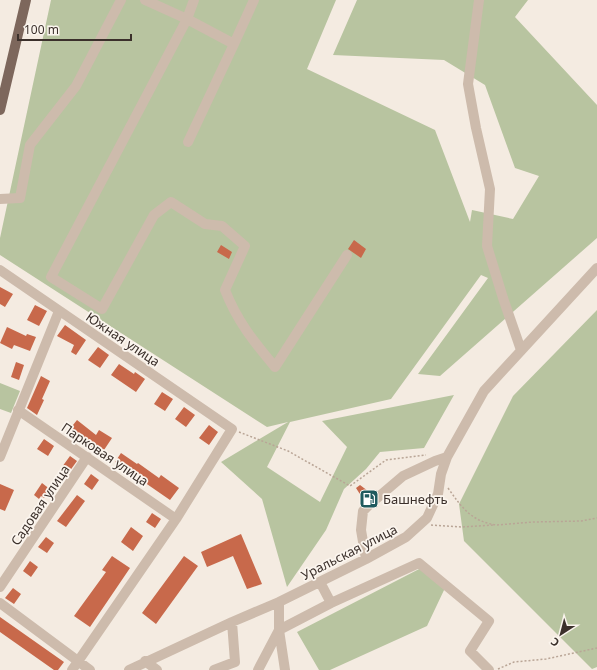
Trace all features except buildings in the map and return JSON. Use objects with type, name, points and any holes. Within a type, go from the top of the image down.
[{"type":"main road","points":[[0,110],[26,0]]},
{"type":"street","points":[[0,199],[20,198],[30,145],[76,86],[121,0]]},
{"type":"street","points":[[145,0],[187,19],[234,44]]},
{"type":"street","points":[[194,0],[187,19],[51,278],[102,310],[154,215],[171,202],[205,224],[222,226],[245,246],[225,290],[232,309],[253,341],[275,367],[347,255]]},
{"type":"street","points":[[188,142],[254,0]]},
{"type":"street","points":[[479,0],[468,84],[490,189],[487,246],[521,350]]},
{"type":"street","name":"Уральская улица","points":[[129,670],[279,602],[366,559],[406,537],[427,518],[438,494],[441,474],[447,457],[484,391],[597,268]]},
{"type":"street","name":"Южная улица","points":[[0,270],[232,429]]},
{"type":"street","points":[[0,457],[59,311]]},
{"type":"street","name":"Парковая улица","points":[[18,410],[176,518]]},
{"type":"street","points":[[75,666],[176,518],[232,429]]},
{"type":"street","name":"Садовая улица","points":[[0,587],[88,457]]},
{"type":"street","points":[[366,559],[361,530],[363,511],[403,476],[435,460],[447,457]]},
{"type":"street","points":[[258,670],[279,630],[331,603],[419,563],[489,621],[470,651],[489,670]]},
{"type":"street","points":[[320,582],[331,603]]},
{"type":"street","points":[[279,602],[279,630],[285,670]]},
{"type":"street","points":[[0,603],[75,666],[90,670]]},
{"type":"street","points":[[214,670],[235,662],[232,622]]},
{"type":"street","points":[[146,661],[157,670]]},
{"type":"path","points":[[232,429],[288,451],[350,486],[386,460],[432,454],[435,460]]},
{"type":"path","points":[[441,474],[442,479],[459,504],[472,516],[487,524],[497,525]]},
{"type":"path","points":[[420,524],[461,527],[533,522],[581,521],[597,518]]},
{"type":"path","points":[[495,670],[514,662],[546,659],[597,648]]},
{"type":"green space","points":[[51,0],[336,0],[307,69],[435,130],[470,222],[472,210],[513,219],[539,176],[515,168],[485,85],[444,60],[333,55],[357,0],[528,0],[515,17],[597,105],[597,238],[440,376],[418,374],[488,278],[481,275],[391,399],[290,422],[267,467],[320,502],[347,447],[322,421],[454,395],[424,448],[380,452],[366,469],[344,489],[326,530],[287,587],[262,499],[221,462],[288,422],[267,427],[0,255],[0,238]]},
{"type":"green space","points":[[597,310],[597,667],[592,669],[464,541],[459,504],[513,396]]},
{"type":"green space","points":[[0,383],[20,391],[11,413],[0,409]]},
{"type":"green space","points":[[425,566],[445,588],[427,626],[330,670],[319,670],[297,632]]},
{"type":"place","name":"Башнефть","points":[[369,499]]}]
